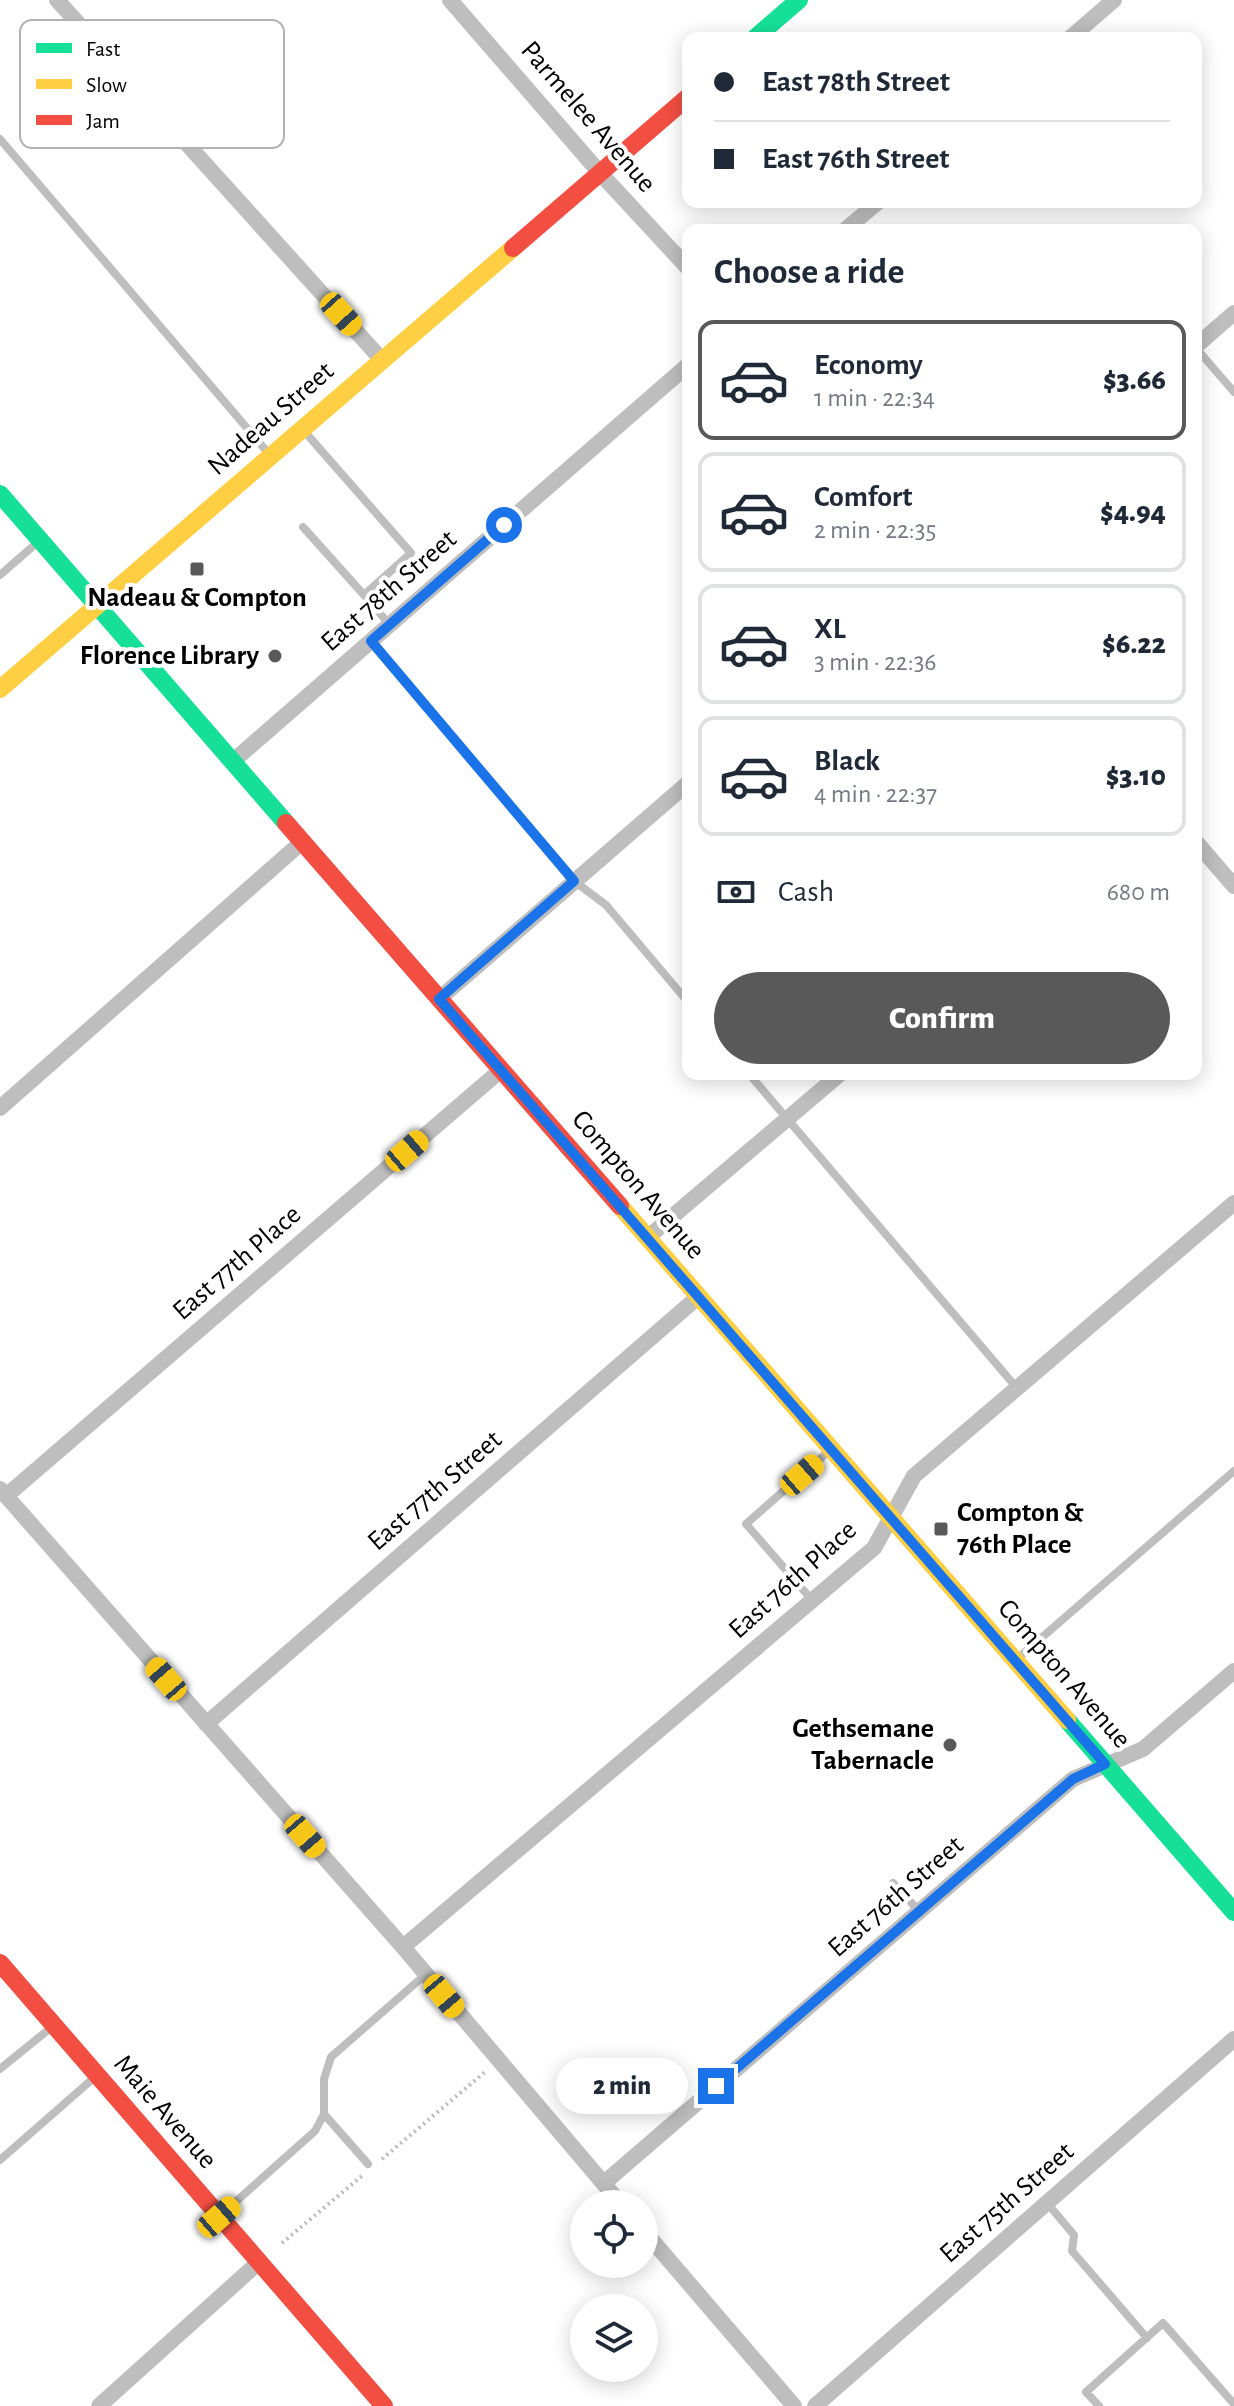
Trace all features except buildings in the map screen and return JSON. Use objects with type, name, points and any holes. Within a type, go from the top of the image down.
[{"type":"main road","points":[[762,32],[799,0]]},
{"type":"main road","name":"Nadeau Street","points":[[0,689],[682,102]]},
{"type":"main road","name":"Compton Avenue","points":[[0,494],[1234,1912]]},
{"type":"main road","name":"Maie Avenue","points":[[0,1963],[384,2406]]},
{"type":"street","points":[[57,0],[75,20]]},
{"type":"street","name":"Parmelee Avenue","points":[[450,0],[600,173],[682,262]]},
{"type":"street","points":[[1077,32],[1114,0]]},
{"type":"street","points":[[191,148],[382,360]]},
{"type":"street","points":[[852,224],[871,208]]},
{"type":"street","points":[[1202,342],[1234,313]]},
{"type":"street","name":"East 78th Street","points":[[232,762],[682,370]]},
{"type":"street","points":[[439,999],[682,788]]},
{"type":"street","points":[[0,1108],[302,842]]},
{"type":"street","points":[[1202,849],[1234,886]]},
{"type":"street","name":"East 77th Place","points":[[3,1492],[501,1070]]},
{"type":"street","points":[[647,1238],[833,1080]]},
{"type":"street","name":"East 76th Place","points":[[403,1947],[874,1548],[914,1476],[1234,1203]]},
{"type":"street","name":"East 77th Street","points":[[206,1724],[698,1297]]},
{"type":"street","points":[[3,1492],[403,1947],[610,2190]]},
{"type":"street","name":"East 76th Street","points":[[604,2183],[1073,1779],[1143,1749],[1232,1675]]},
{"type":"street","name":"East 75th Street","points":[[815,2406],[1234,2039]]},
{"type":"street","points":[[658,2247],[794,2406]]},
{"type":"street","points":[[99,2406],[258,2263]]},
{"type":"lane","points":[[1,142],[271,456]]},
{"type":"lane","points":[[1202,354],[1234,392]]},
{"type":"lane","points":[[303,429],[411,553],[364,595]]},
{"type":"lane","points":[[303,527],[389,625]]},
{"type":"lane","points":[[0,575],[40,540]]},
{"type":"lane","points":[[371,641],[574,881],[606,905],[682,995]]},
{"type":"lane","points":[[754,1080],[1016,1387]]},
{"type":"lane","points":[[812,1600],[746,1524],[831,1449]]},
{"type":"lane","points":[[1015,1660],[1234,1471]]},
{"type":"lane","points":[[893,1883],[919,1911]]},
{"type":"lane","points":[[219,2217],[315,2131],[324,2114],[324,2079],[331,2057],[426,1974]]},
{"type":"lane","points":[[0,2069],[53,2025]]},
{"type":"lane","points":[[0,2160],[96,2076]]},
{"type":"lane","points":[[324,2114],[368,2168]]},
{"type":"lane","points":[[1047,2203],[1074,2235],[1072,2251],[1147,2338]]},
{"type":"lane","points":[[1099,2406],[1086,2392],[1163,2323],[1234,2404]]},
{"type":"path","points":[[379,2162],[500,2060]]},
{"type":"path","points":[[282,2243],[368,2168]]},
{"type":"traffic: fast","points":[[762,32],[799,0]]},
{"type":"traffic: fast","points":[[0,494],[286,823]]},
{"type":"traffic: fast","points":[[1067,1720],[1234,1912]]},
{"type":"traffic: slow","points":[[0,689],[513,248]]},
{"type":"traffic: slow","points":[[620,1206],[1067,1720]]},
{"type":"traffic: jam","points":[[513,248],[682,102]]},
{"type":"traffic: jam","points":[[286,823],[620,1206]]},
{"type":"traffic: jam","points":[[0,1963],[384,2406]]},
{"type":"place","name":"Nadeau & Compton","points":[[197,569]]},
{"type":"place","name":"Florence Library","points":[[275,656]]},
{"type":"place","name":"Compton & 76th Place","points":[[941,1529]]},
{"type":"place","name":"Gethsemane Tabernacle","points":[[950,1745]]},
{"type":"route","points":[[504,525],[371,641],[574,881],[439,999],[1105,1764],[1073,1779],[716,2086]]}]
